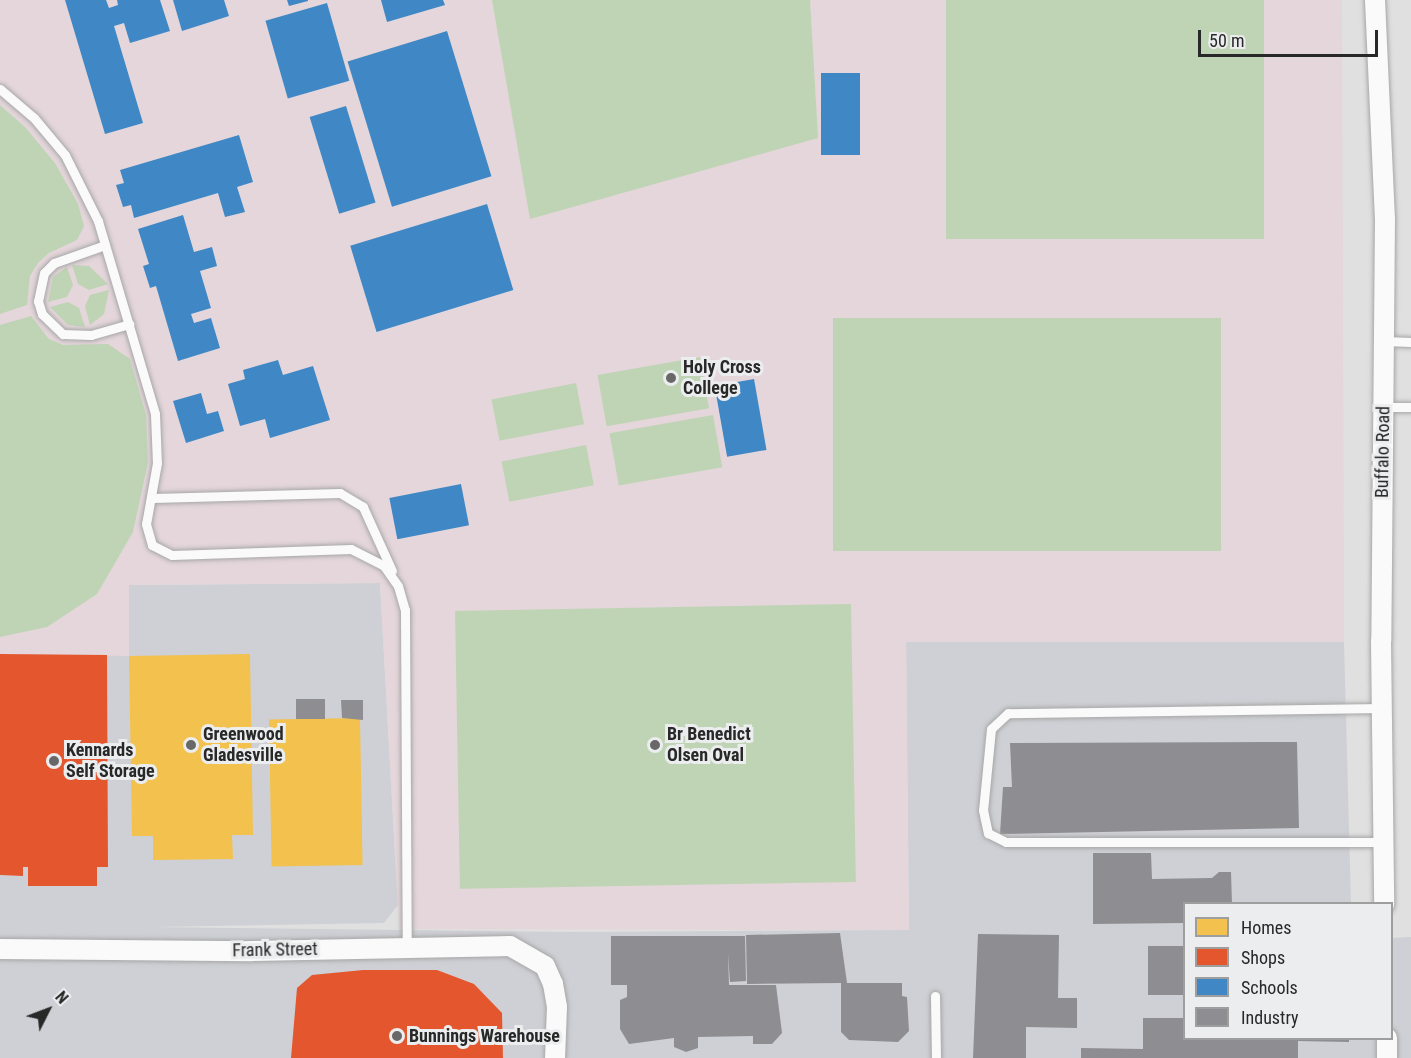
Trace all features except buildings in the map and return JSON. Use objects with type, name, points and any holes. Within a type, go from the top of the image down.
[{"type":"street","name":"Buffalo Road","points":[[1375,0],[1385,218],[1382,708],[1384,902]]},
{"type":"street","name":"Frank Street","points":[[0,949],[252,951],[407,946],[510,946],[545,966],[557,1007],[555,1058]]},
{"type":"street","points":[[1387,1040],[1387,1058]]},
{"type":"lane","points":[[0,89],[34,118],[65,155],[89,198],[105,245],[155,414],[158,463],[146,531],[152,545],[164,554],[351,549],[379,562],[398,586]]},
{"type":"lane","points":[[105,245],[54,263],[44,273],[38,301],[42,314],[63,334],[91,335],[129,324]]},
{"type":"lane","points":[[1384,341],[1411,342]]},
{"type":"lane","points":[[1383,406],[1411,406]]},
{"type":"lane","points":[[153,498],[331,492],[349,496],[368,515],[398,586],[405,622],[407,946]]},
{"type":"lane","points":[[1382,708],[1008,713],[991,729],[983,810],[988,833],[1006,842],[1383,842]]},
{"type":"lane","points":[[935,996],[936,1058]]},
{"type":"shaded area","name":"Holy Cross College","points":[[0,0],[1342,0],[1344,642],[906,642],[909,930],[399,929],[380,583],[129,585],[129,656],[0,654]]},
{"type":"shaded area","points":[[380,583],[398,905],[384,923],[153,927],[572,932],[909,930],[906,642],[1344,642],[1351,902],[1183,902],[1183,1040],[1393,1040],[1393,938],[1411,937],[1411,1058],[0,1058],[0,654],[128,585]]},
{"type":"green space","points":[[492,0],[810,0],[818,138],[530,219]]},
{"type":"green space","points":[[946,0],[1264,0],[1264,239],[946,239]]},
{"type":"green space","points":[[0,105],[25,127],[55,163],[78,204],[84,226],[77,240],[49,253],[38,263],[30,276],[27,305],[0,314]]},
{"type":"green space","points":[[72,265],[89,266],[108,284],[89,290],[78,284]]},
{"type":"green space","points":[[67,267],[73,285],[67,297],[48,302],[53,277]]},
{"type":"green space","points":[[109,290],[104,314],[90,325],[85,306],[90,295]]},
{"type":"green space","points":[[68,302],[79,308],[85,327],[68,325],[50,307]]},
{"type":"green space","points":[[31,316],[49,339],[63,345],[108,344],[130,359],[146,415],[148,462],[133,532],[97,594],[47,627],[0,637],[0,325]]},
{"type":"green space","points":[[833,318],[1221,318],[1221,551],[833,551]]},
{"type":"green space","points":[[700,357],[709,408],[607,426],[598,375]]},
{"type":"green space","points":[[576,383],[584,424],[500,441],[492,399]]},
{"type":"green space","points":[[713,415],[722,467],[619,485],[610,433]]},
{"type":"green space","points":[[586,445],[594,485],[509,502],[502,461]]},
{"type":"green space","name":"Br Benedict Olsen Oval","points":[[851,604],[856,882],[460,889],[455,611]]},
{"type":"place","name":"Holy Cross College","points":[[671,378]]},
{"type":"place","name":"Greenwood Gladesville","points":[[191,745]]},
{"type":"place","name":"Br Benedict Olsen Oval","points":[[655,745]]},
{"type":"place","name":"Kennards Self Storage","points":[[54,761]]},
{"type":"place","name":"Bunnings Warehouse","points":[[397,1036]]}]
